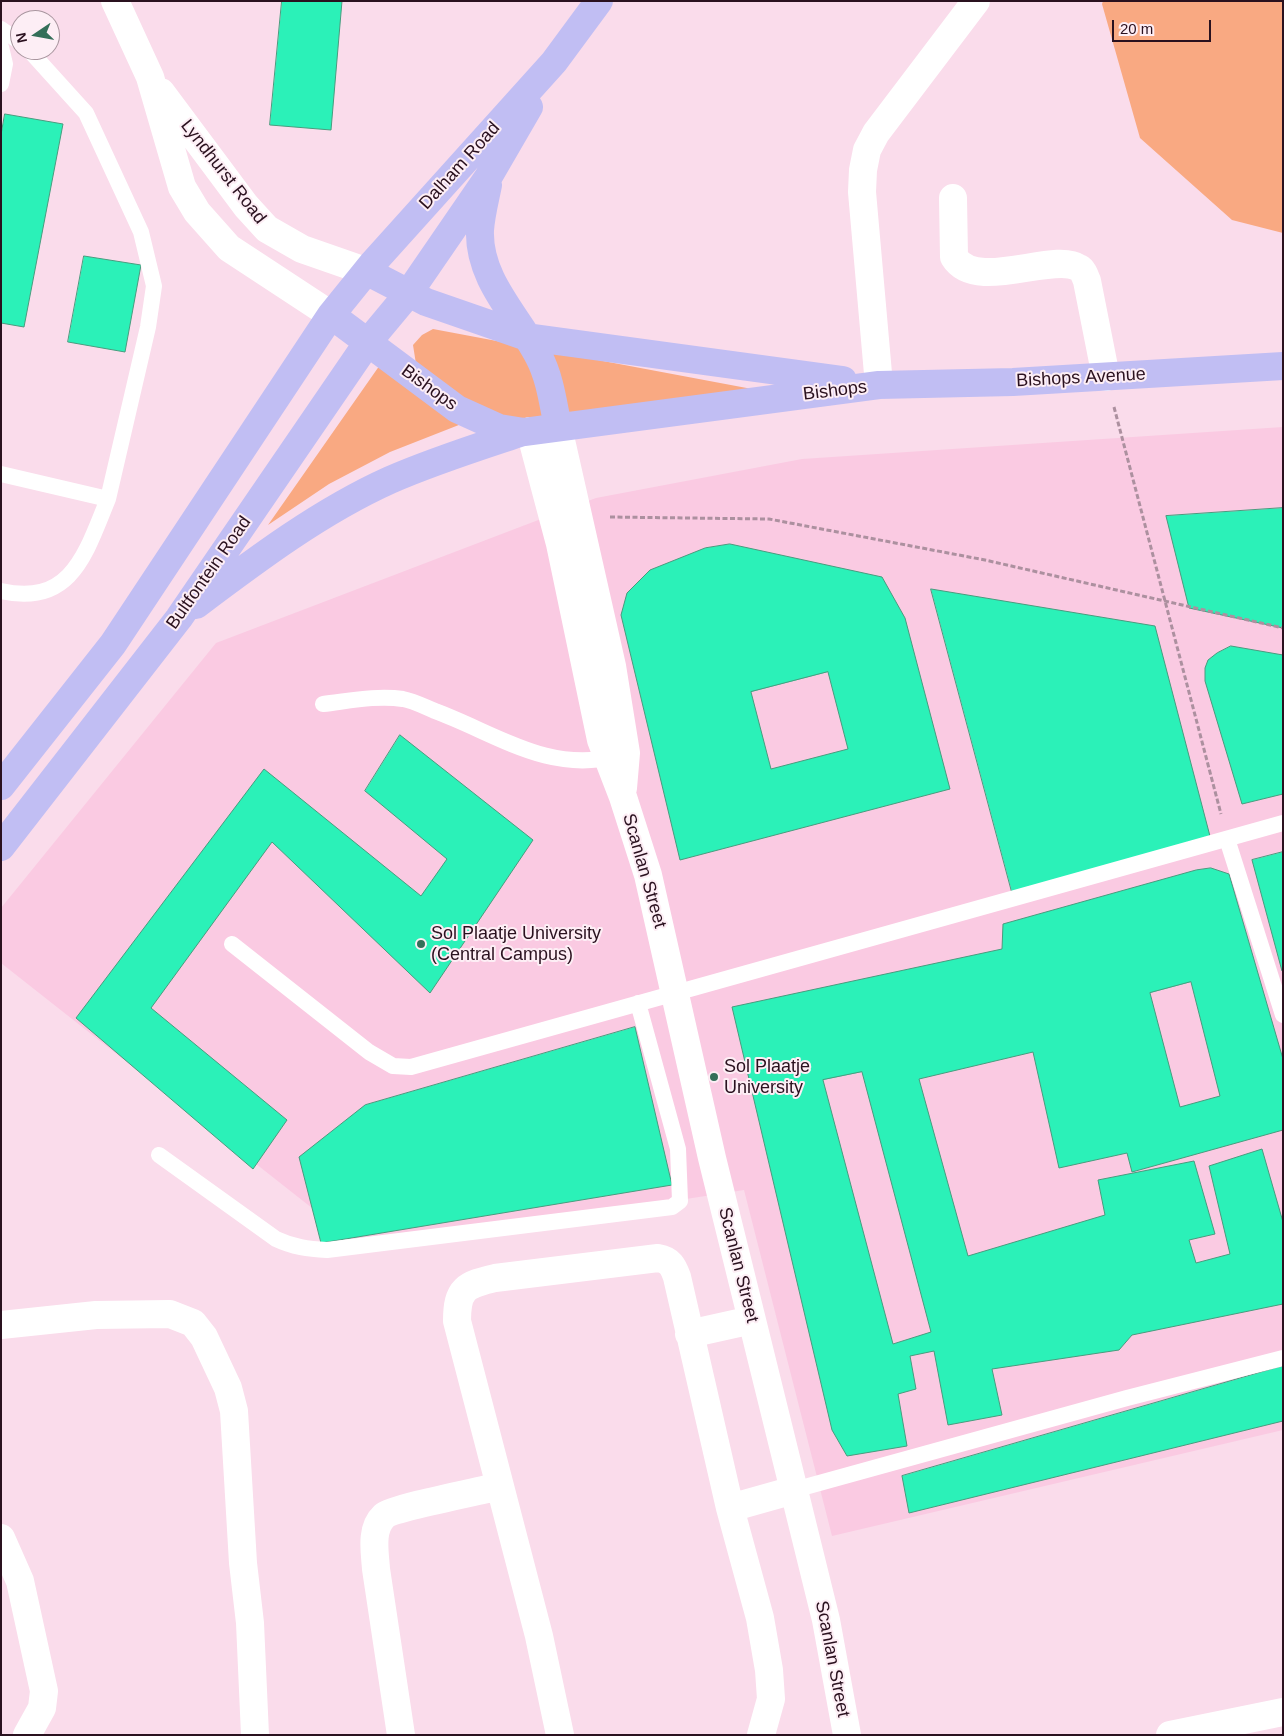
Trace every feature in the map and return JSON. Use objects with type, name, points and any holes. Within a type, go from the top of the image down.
[{"type":"highway","name":"Dalham Road","points":[[368,272],[554,62],[599,1]]},
{"type":"highway","name":"Dalham Road","points":[[408,294],[489,176],[554,62]]},
{"type":"highway","points":[[489,176],[480,232],[485,264],[499,294],[540,358],[558,427]]},
{"type":"highway","name":"Bishops","points":[[368,272],[426,302],[527,337],[879,386]]},
{"type":"highway","points":[[1,786],[113,644],[331,315],[368,272]]},
{"type":"highway","name":"Bultfontein Road","points":[[1,847],[179,618],[368,342],[408,294]]},
{"type":"highway","name":"Bishops","points":[[331,315],[457,409],[499,428],[527,432],[879,386]]},
{"type":"highway","name":"Bishops Avenue","points":[[879,386],[1013,382],[1283,366]]},
{"type":"highway","points":[[179,618],[288,539],[388,480],[430,463],[527,432]]},
{"type":"street","name":"Lyndhurst Road","points":[[115,1],[150,76],[182,187],[197,212],[228,248],[331,315]]},
{"type":"street","points":[[879,386],[863,220],[862,170],[867,150],[876,133],[976,1]]},
{"type":"street","name":"Lyndhurst Road","points":[[150,76],[246,206],[267,229],[302,249],[368,272]]},
{"type":"street","points":[[953,198],[954,257],[958,264],[981,271],[1001,272],[1069,263],[1081,269],[1087,281],[1106,377]]},
{"type":"street","name":"Scanlan Street","points":[[558,427],[612,666],[617,756],[623,797],[648,875],[712,1158],[826,1620],[847,1735]]},
{"type":"street","name":"Scanlan Street","points":[[527,432],[560,544],[601,740],[617,756]]},
{"type":"street","points":[[560,1735],[539,1636],[457,1321],[457,1307],[461,1294],[470,1284],[495,1278],[641,1259],[666,1259],[672,1264],[677,1277],[688,1334],[730,1508],[760,1618],[770,1670],[770,1699],[761,1735]]},
{"type":"street","points":[[1,1325],[96,1315],[170,1314],[193,1323],[204,1337],[228,1388],[234,1411],[243,1563],[250,1623],[255,1735]]},
{"type":"street","points":[[688,1334],[752,1320]]},
{"type":"street","points":[[401,1735],[376,1569],[374,1544],[376,1528],[384,1516],[401,1509],[500,1486]]},
{"type":"street","points":[[730,1508],[794,1490]]},
{"type":"street","points":[[1,1538],[20,1581],[44,1691],[42,1708],[27,1735]]},
{"type":"street","points":[[1170,1735],[1283,1712]]},
{"type":"lane","points":[[1,47],[5,64],[1,84]]},
{"type":"lane","points":[[1,591],[20,595],[39,594],[54,588],[82,560],[108,499],[148,327],[154,286],[141,232],[86,113],[38,60]]},
{"type":"lane","points":[[1,474],[108,499]]},
{"type":"lane","points":[[323,704],[377,698],[404,699],[480,729],[521,750],[563,759],[617,756]]},
{"type":"lane","points":[[232,944],[369,1052],[393,1066],[411,1067],[1283,823]]},
{"type":"lane","points":[[1227,839],[1283,1014]]},
{"type":"lane","points":[[159,1155],[276,1239],[289,1245],[307,1249],[327,1250],[672,1207],[680,1201],[678,1148],[638,1003]]},
{"type":"lane","points":[[794,1490],[1127,1398],[1283,1358]]},
{"type":"path","points":[[1106,377],[1227,839]]},
{"type":"path","points":[[579,517],[770,519],[985,560],[1283,628]]},
{"type":"shaded area","points":[[1103,1],[1283,1],[1283,233],[1232,220],[1140,138],[1102,4]]},
{"type":"shaded area","points":[[433,329],[752,389],[529,420],[490,413],[464,401],[416,364],[413,345],[422,335]]},
{"type":"shaded area","points":[[382,362],[469,421],[390,452],[329,484],[268,525]]},
{"type":"shaded area","name":"Sol Plaatje University","points":[[1283,427],[1283,1430],[832,1536],[744,1190],[364,1249],[1,963],[1,908],[216,643],[596,498],[802,459]]},
{"type":"building","points":[[282,1],[342,1],[331,130],[270,125]]},
{"type":"building","points":[[5,114],[63,124],[24,327],[1,323],[1,135]]},
{"type":"building","points":[[84,256],[141,265],[125,352],[68,342]]},
{"type":"building","points":[[1283,508],[1283,628],[1189,608],[1166,516]]},
{"type":"building","points":[[730,544],[882,577],[905,618],[950,789],[680,860],[621,615],[627,593],[650,570],[705,548]],"holes":[[[828,672],[848,749],[771,769],[751,692]]]},
{"type":"building","points":[[931,589],[1155,626],[1211,840],[1012,892]]},
{"type":"building","points":[[1231,646],[1283,655],[1283,794],[1242,804],[1205,681],[1205,668],[1208,660]]},
{"type":"building","name":"Sol Plaatje University (Central Campus)","points":[[400,735],[533,840],[430,993],[272,842],[151,1008],[287,1120],[253,1169],[76,1018],[264,769],[421,896],[447,859],[365,791]]},
{"type":"building","points":[[1283,852],[1283,971],[1282,971],[1252,860]]},
{"type":"building","points":[[1211,868],[1229,874],[1283,1059],[1283,1130],[1132,1172],[1127,1153],[1059,1168],[1033,1052],[919,1079],[968,1256],[1105,1215],[1098,1180],[1194,1161],[1215,1234],[1189,1240],[1196,1263],[1230,1254],[1209,1166],[1262,1149],[1283,1222],[1283,1304],[1132,1335],[1119,1350],[992,1369],[1002,1415],[948,1425],[934,1351],[910,1356],[916,1389],[898,1394],[907,1446],[847,1456],[832,1430],[732,1007],[1002,949],[1003,924],[1196,870]],"holes":[[[1191,982],[1220,1096],[1180,1107],[1150,993]],[[862,1072],[931,1332],[893,1344],[823,1080]]]},
{"type":"building","points":[[635,1027],[672,1185],[321,1243],[299,1157],[365,1105]]},
{"type":"building","points":[[1283,1366],[1283,1421],[909,1513],[902,1476]]},
{"type":"place","name":"Sol Plaatje University (Central Campus)","points":[[421,944]]},
{"type":"place","name":"Sol Plaatje University","points":[[714,1077]]}]
